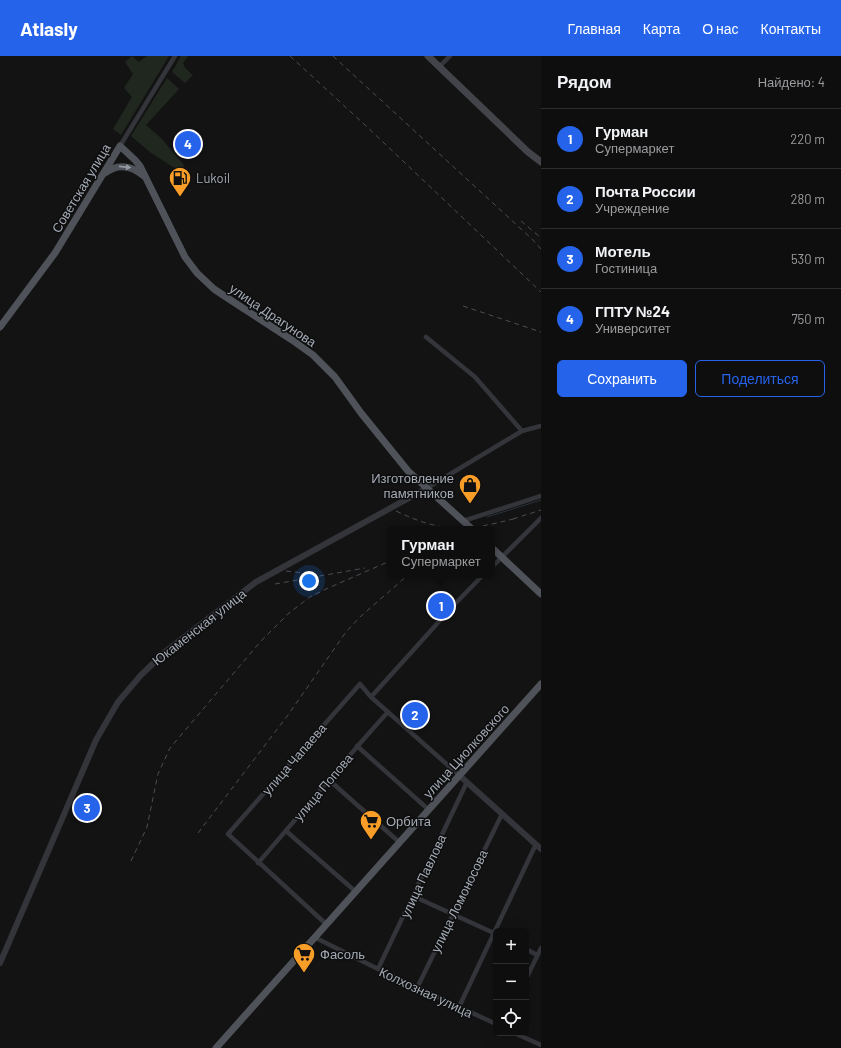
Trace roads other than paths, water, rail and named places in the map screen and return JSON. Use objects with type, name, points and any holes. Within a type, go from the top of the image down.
[{"type":"main road","points":[[428,56],[528,152],[541,162]]},
{"type":"main road","name":"Советская улица","points":[[0,328],[55,254],[120,146]]},
{"type":"main road","name":"улица Драгунова","points":[[120,146],[135,160],[146,177],[185,257],[197,273],[224,296],[313,355],[335,377],[361,413],[408,470],[469,526]]},
{"type":"main road","points":[[103,174],[110,169],[124,166],[132,168],[146,177]]},
{"type":"main road","points":[[495,551],[539,590]]},
{"type":"main road","name":"улица Циолковского","points":[[216,1048],[541,684]]},
{"type":"street","name":"Советская улица","points":[[120,146],[175,56]]},
{"type":"street","points":[[439,67],[450,56]]},
{"type":"street","points":[[426,337],[475,377],[522,431]]},
{"type":"street","name":"Юкаменская улица","points":[[0,963],[96,740],[118,702],[141,675],[164,652],[260,580],[427,488],[522,431],[541,426]]},
{"type":"street","points":[[463,521],[541,496]]},
{"type":"street","points":[[495,564],[541,518]]},
{"type":"street","points":[[480,578],[371,697],[541,849]]},
{"type":"street","name":"улица Чапаева","points":[[258,863],[228,834],[360,684],[371,697]]},
{"type":"street","name":"улица Попова","points":[[258,863],[357,746],[388,712]]},
{"type":"street","points":[[357,746],[429,810]]},
{"type":"street","points":[[329,780],[399,842]]},
{"type":"street","name":"улица Павлова","points":[[378,969],[467,782]]},
{"type":"street","name":"улица Ломоносова","points":[[417,988],[502,814]]},
{"type":"street","points":[[286,831],[355,891]]},
{"type":"street","points":[[497,928],[536,844]]},
{"type":"street","points":[[258,863],[326,924]]},
{"type":"street","points":[[413,896],[493,932]]},
{"type":"street","name":"Колхозная улица","points":[[314,937],[417,988],[493,1023]]},
{"type":"street","points":[[459,1007],[493,937]]},
{"type":"street","points":[[529,973],[541,948]]},
{"type":"street","points":[[529,952],[537,956]]},
{"type":"street","points":[[520,1036],[541,1046]]},
{"type":"waterway","points":[[487,517],[541,500]]},
{"type":"railway","points":[[290,56],[541,292]]},
{"type":"railway","points":[[333,56],[532,239],[541,249]]},
{"type":"railway","points":[[521,221],[541,238]]},
{"type":"railway","points":[[463,306],[541,332]]},
{"type":"railway","points":[[513,519],[541,510]]},
{"type":"railway","points":[[396,511],[428,524],[437,526]]},
{"type":"railway","points":[[484,526],[517,518]]},
{"type":"railway","points":[[131,861],[147,827],[158,774],[170,748],[261,641],[289,613],[310,597],[387,562]]},
{"type":"railway","points":[[275,584],[365,568]]},
{"type":"railway","points":[[286,571],[314,574]]},
{"type":"railway","points":[[198,833],[288,715],[346,632],[360,617],[405,578]]},
{"type":"place","name":"ГПТУ №24","points":[[188,144]]},
{"type":"place","name":"Lukoil","points":[[180,198]]},
{"type":"place","name":"Изготовление памятников","points":[[470,504]]},
{"type":"place","name":"Гурман","points":[[441,606]]},
{"type":"place","name":"Почта России","points":[[415,715]]},
{"type":"place","name":"Мотель","points":[[87,808]]},
{"type":"place","name":"Орбита","points":[[371,840]]},
{"type":"place","name":"Фасоль","points":[[304,974]]}]
